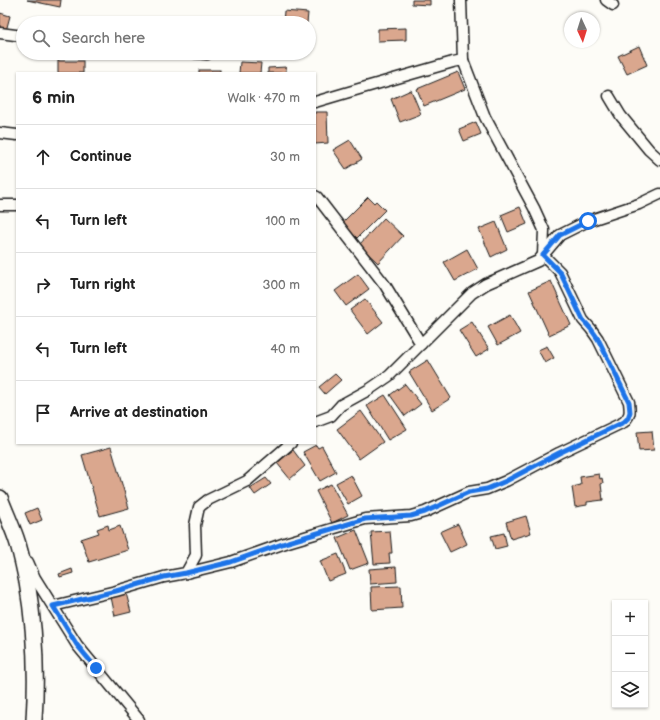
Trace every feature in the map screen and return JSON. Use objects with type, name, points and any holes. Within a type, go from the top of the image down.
[{"type":"main road","points":[[0,498],[16,538],[29,595],[34,633],[36,666],[34,720]]},
{"type":"street","points":[[53,606],[116,591],[164,577],[231,562],[288,542],[365,519],[411,516],[425,512],[469,492],[487,489],[506,481],[559,453],[624,422],[628,418],[630,412],[629,402],[598,339],[583,320],[560,272],[543,255],[544,230],[534,208],[485,117],[463,60],[462,0]]},
{"type":"street","points":[[0,33],[16,35]]},
{"type":"street","points":[[316,102],[358,88],[463,60]]},
{"type":"street","points":[[609,96],[621,116],[649,150],[660,160]]},
{"type":"street","points":[[0,134],[16,135]]},
{"type":"street","points":[[316,422],[331,416],[341,405],[370,389],[389,376],[472,293],[486,284],[538,261],[560,235],[588,221],[640,204],[660,194]]},
{"type":"street","points":[[316,196],[385,285],[421,344]]},
{"type":"street","points":[[0,205],[16,204]]},
{"type":"street","points":[[186,573],[196,555],[195,525],[199,507],[208,500],[247,481],[290,444]]},
{"type":"street","points":[[16,538],[35,578],[77,645],[139,720]]},
{"type":"building","points":[[27,0],[61,0],[60,7]]},
{"type":"building","points":[[412,0],[430,0],[430,5],[412,4]]},
{"type":"building","points":[[284,11],[308,13],[308,16],[284,16]]},
{"type":"building","points":[[0,13],[10,16],[6,31],[0,30]]},
{"type":"building","points":[[406,28],[406,40],[378,41],[378,29]]},
{"type":"building","points":[[639,46],[647,65],[627,74],[618,56]]},
{"type":"building","points":[[58,61],[83,61],[83,72],[58,72]]},
{"type":"building","points":[[240,62],[261,63],[260,72],[239,72]]},
{"type":"building","points":[[286,67],[286,72],[268,72],[268,68]]},
{"type":"building","points":[[199,70],[220,70],[220,72],[199,72]]},
{"type":"building","points":[[458,72],[465,89],[424,106],[417,89]]},
{"type":"building","points":[[411,90],[421,114],[400,122],[391,99]]},
{"type":"building","points":[[316,112],[327,112],[328,143],[316,144]]},
{"type":"building","points":[[476,122],[481,134],[464,141],[459,129]]},
{"type":"building","points":[[350,140],[362,159],[346,169],[333,150]]},
{"type":"building","points":[[368,197],[374,203],[376,201],[385,210],[357,238],[342,223]]},
{"type":"building","points":[[520,207],[527,224],[508,232],[501,215]]},
{"type":"building","points":[[384,218],[403,236],[378,263],[359,245]]},
{"type":"building","points":[[496,222],[507,249],[491,257],[479,229]]},
{"type":"building","points":[[467,249],[478,269],[455,281],[444,262]]},
{"type":"building","points":[[358,274],[369,289],[346,306],[335,291]]},
{"type":"building","points":[[551,281],[571,325],[549,335],[529,291]]},
{"type":"building","points":[[365,299],[383,322],[368,334],[350,310]]},
{"type":"building","points":[[510,315],[520,333],[498,345],[488,327]]},
{"type":"building","points":[[472,322],[489,349],[476,357],[459,330]]},
{"type":"building","points":[[547,346],[554,358],[545,363],[538,350]]},
{"type":"building","points":[[428,360],[451,398],[432,410],[409,372]]},
{"type":"building","points":[[335,374],[341,380],[325,394],[319,387]]},
{"type":"building","points":[[405,384],[421,404],[405,416],[390,395]]},
{"type":"building","points":[[385,395],[407,429],[388,440],[367,406]]},
{"type":"building","points":[[361,411],[383,442],[359,459],[337,429]]},
{"type":"building","points":[[652,431],[654,450],[639,451],[637,432]]},
{"type":"building","points":[[316,445],[318,448],[322,446],[336,472],[320,481],[303,452]]},
{"type":"building","points":[[111,447],[129,508],[100,516],[82,455]]},
{"type":"building","points":[[293,450],[305,466],[290,479],[277,463]]},
{"type":"building","points":[[599,474],[603,483],[601,484],[603,500],[587,502],[587,505],[575,507],[572,487],[581,485],[580,477]]},
{"type":"building","points":[[351,475],[362,496],[348,504],[336,483]]},
{"type":"building","points":[[266,478],[271,484],[255,495],[250,488]]},
{"type":"building","points":[[331,484],[348,515],[332,523],[316,491]]},
{"type":"building","points":[[37,508],[42,520],[30,525],[25,513]]},
{"type":"building","points":[[526,516],[531,533],[511,539],[506,522]]},
{"type":"building","points":[[458,524],[467,544],[450,552],[440,532]]},
{"type":"building","points":[[108,525],[109,530],[120,526],[128,550],[89,562],[81,539],[99,533],[97,529]]},
{"type":"building","points":[[356,530],[369,563],[350,570],[337,538]]},
{"type":"building","points":[[390,531],[392,553],[389,553],[390,563],[374,564],[371,532]]},
{"type":"building","points":[[504,533],[507,546],[495,549],[491,536]]},
{"type":"building","points":[[338,554],[346,574],[328,581],[320,561]]},
{"type":"building","points":[[396,567],[397,582],[370,584],[369,569]]},
{"type":"building","points":[[72,569],[73,573],[60,577],[59,574]]},
{"type":"building","points":[[401,586],[402,608],[372,610],[371,587]]},
{"type":"building","points":[[126,593],[131,612],[115,616],[111,597]]},
{"type":"route","points":[[96,668],[77,645],[53,606],[116,591],[164,577],[231,562],[288,542],[365,519],[411,516],[425,512],[469,492],[487,489],[506,481],[559,453],[624,422],[628,418],[630,412],[629,402],[598,339],[583,320],[560,272],[543,255],[560,235],[588,221]]}]
